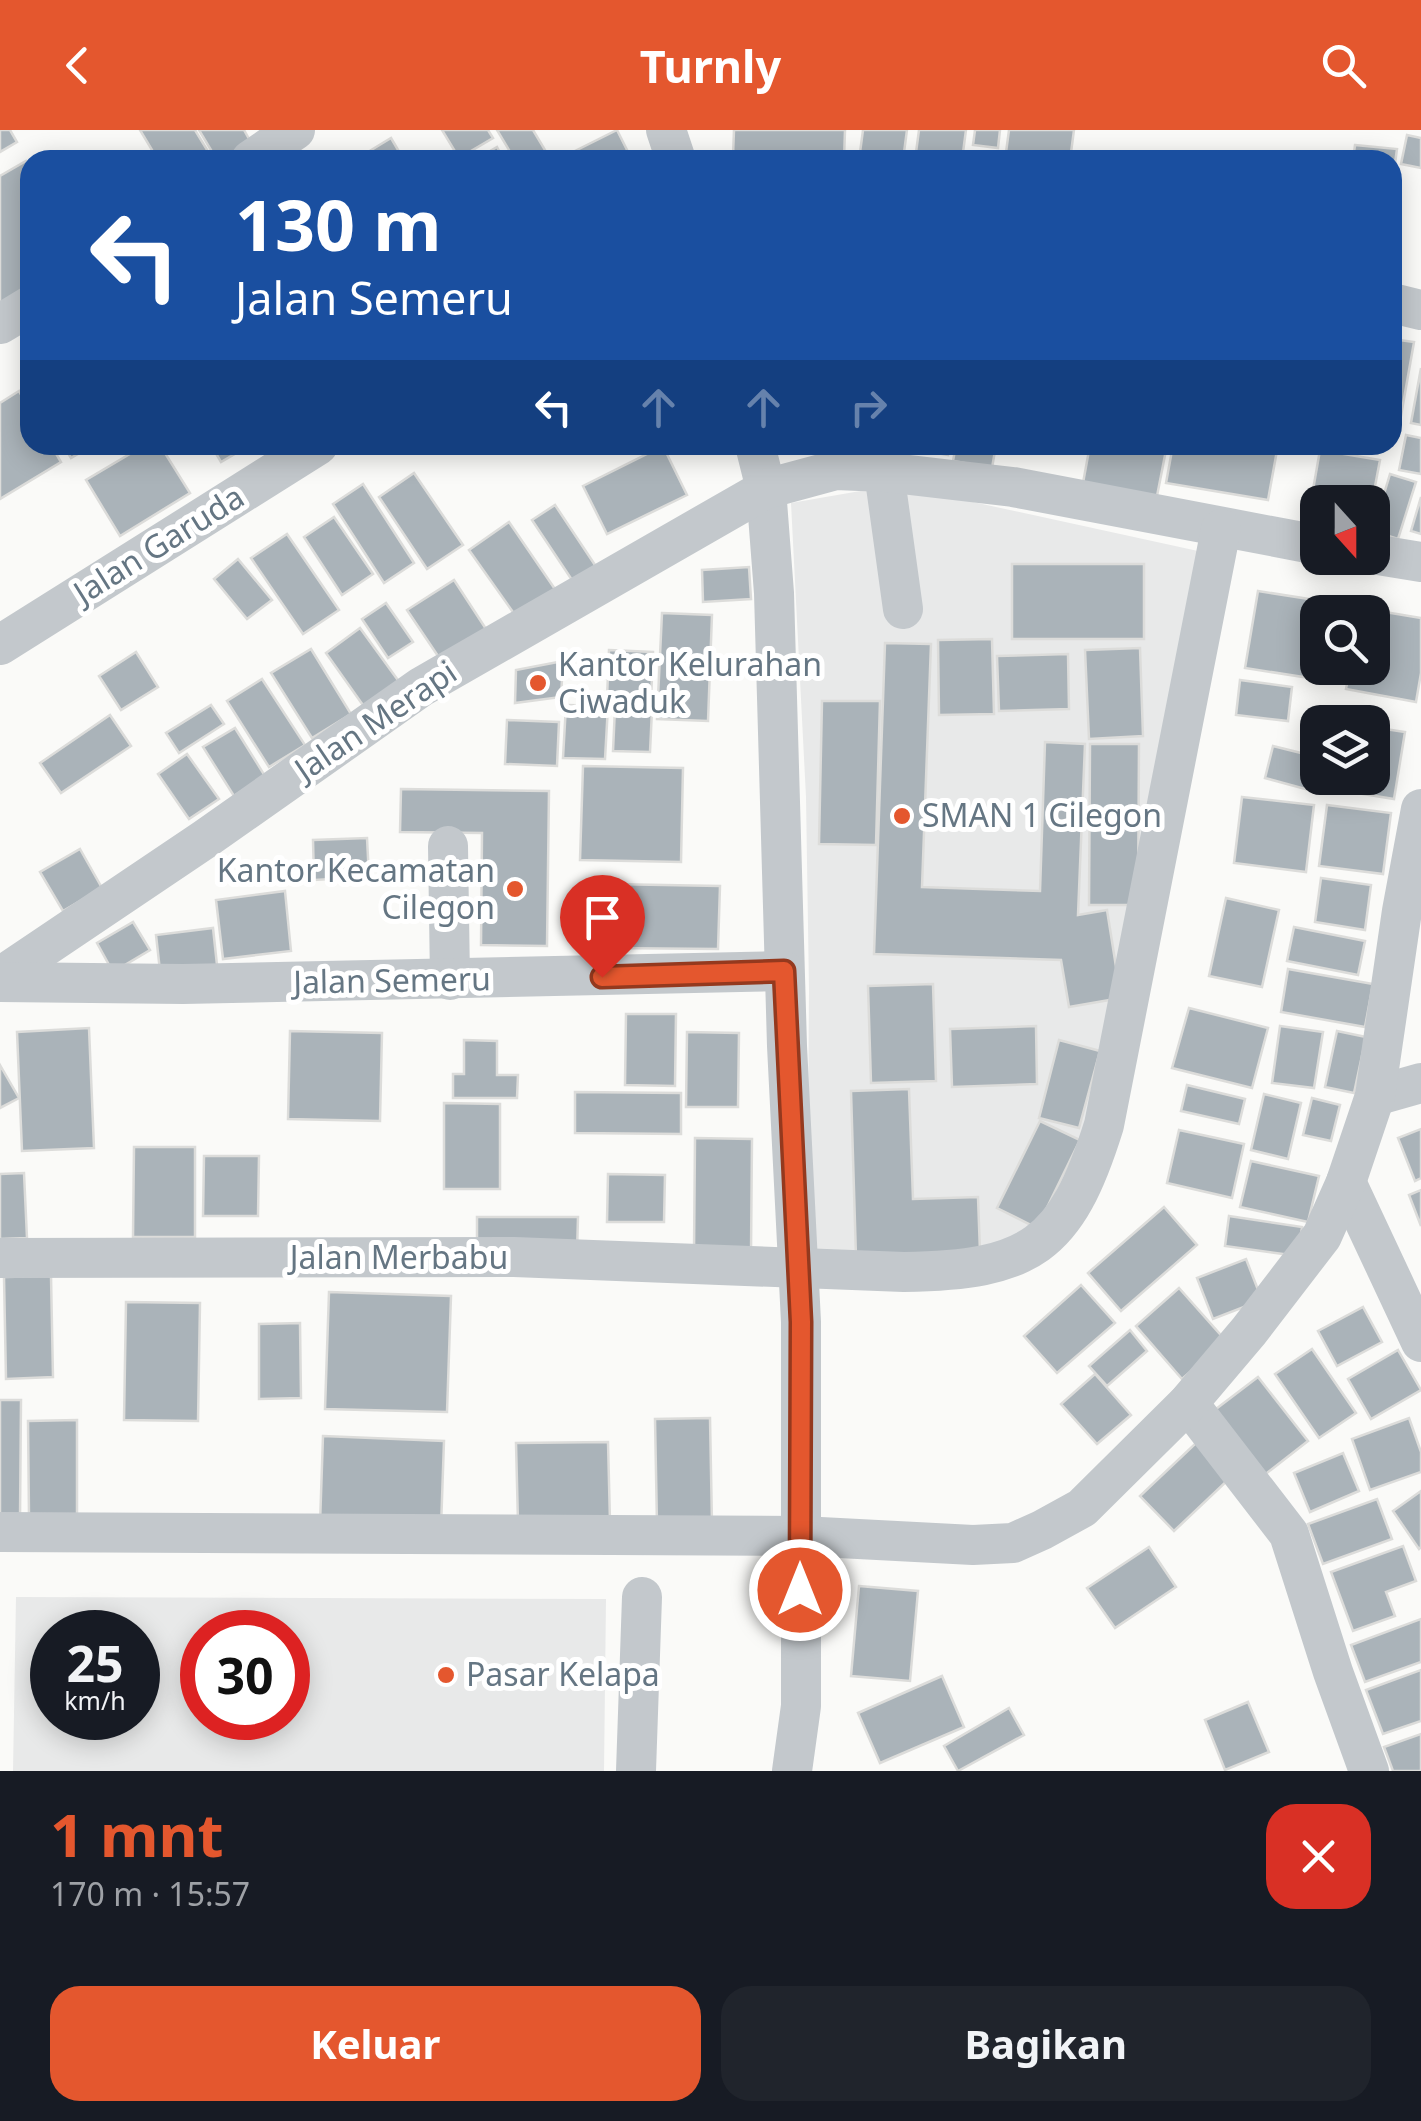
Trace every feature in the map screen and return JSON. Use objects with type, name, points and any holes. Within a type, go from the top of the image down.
[{"type":"street","points":[[266,150],[296,130]]},
{"type":"street","name":"Jalan Garuda","points":[[0,645],[302,455]]},
{"type":"street","points":[[758,455],[766,488],[774,593],[784,971],[801,1322],[801,1706],[792,1771]]},
{"type":"street","name":"Jalan Merapi","points":[[0,979],[421,687],[766,488],[836,470],[884,472],[1013,487],[1300,542]]},
{"type":"street","points":[[884,472],[903,610]]},
{"type":"street","name":"Jalan Merbabu","points":[[0,1258],[514,1257],[798,1269],[964,1271],[1013,1259],[1047,1235],[1072,1208],[1090,1170],[1104,1125],[1221,529]]},
{"type":"street","points":[[1390,557],[1421,562]]},
{"type":"street","points":[[0,1532],[800,1536],[973,1545],[1013,1543],[1082,1508],[1188,1404],[1322,1236],[1346,1182],[1374,1096],[1421,808]]},
{"type":"street","points":[[448,846],[450,980]]},
{"type":"street","name":"Jalan Semeru","points":[[0,979],[184,984],[784,971]]},
{"type":"street","points":[[1374,1096],[1421,1083]]},
{"type":"street","points":[[1346,1182],[1421,1342]]},
{"type":"street","points":[[1188,1404],[1289,1534],[1332,1672],[1369,1771]]},
{"type":"street","points":[[636,1771],[642,1597]]},
{"type":"shaded area","points":[[895,485],[1198,551],[1136,940],[1093,1136],[1055,1213],[1015,1251],[950,1259],[807,1261],[806,797],[791,503]],"holes":[[[1013,564],[1144,564],[1144,639],[1012,639]],[[992,639],[994,713],[940,715],[938,641]],[[886,643],[931,645],[922,887],[1040,891],[1045,743],[1085,744],[1078,915],[1108,911],[1121,998],[1069,1007],[1061,960],[874,954]],[[1140,648],[1142,736],[1089,738],[1085,651]],[[1068,654],[1069,709],[999,710],[998,656]],[[823,701],[880,702],[875,845],[819,843]],[[1090,744],[1139,745],[1137,905],[1089,904]],[[932,985],[936,1081],[871,1083],[868,987]],[[1035,1026],[1037,1084],[952,1086],[951,1029]],[[1060,1041],[1100,1051],[1079,1128],[1039,1118]],[[909,1089],[913,1199],[978,1197],[980,1252],[856,1256],[852,1091]],[[1039,1121],[1079,1140],[1037,1228],[997,1208]]]},
{"type":"shaded area","name":"Pasar Kelapa","points":[[16,1597],[606,1599],[604,1771],[13,1771]]},
{"type":"building","points":[[0,130],[10,130],[17,142],[0,152]]},
{"type":"building","points":[[140,130],[195,130],[207,150],[152,150]]},
{"type":"building","points":[[199,130],[244,130],[254,148],[251,150],[211,150]]},
{"type":"building","points":[[442,130],[488,130],[493,138],[473,150],[454,150]]},
{"type":"building","points":[[497,130],[533,130],[545,150],[509,150]]},
{"type":"building","points":[[617,130],[627,150],[577,150]]},
{"type":"building","points":[[734,130],[845,130],[844,150],[733,150]]},
{"type":"building","points":[[863,130],[907,130],[904,150],[860,150]]},
{"type":"building","points":[[919,130],[966,130],[963,150],[916,150]]},
{"type":"building","points":[[975,130],[1000,130],[998,148],[973,145]]},
{"type":"building","points":[[1009,130],[1074,130],[1071,150],[1006,150]]},
{"type":"building","points":[[1407,135],[1421,138],[1421,168],[1402,164]]},
{"type":"building","points":[[391,138],[398,150],[371,150]]},
{"type":"building","points":[[1355,145],[1397,149],[1397,150],[1354,150]]},
{"type":"building","points":[[20,164],[20,296],[0,307],[0,176]]},
{"type":"building","points":[[1402,340],[1414,342],[1402,410]]},
{"type":"building","points":[[1421,368],[1421,425],[1411,423]]},
{"type":"building","points":[[20,393],[20,455],[57,455],[61,462],[0,499],[0,403]]},
{"type":"building","points":[[1406,435],[1421,438],[1421,474],[1399,470]]},
{"type":"building","points":[[128,455],[166,455],[190,493],[120,536],[86,480]]},
{"type":"building","points":[[645,455],[667,455],[687,495],[607,534],[583,486]]},
{"type":"building","points":[[816,455],[844,455],[819,463]]},
{"type":"building","points":[[954,455],[994,455],[992,468],[953,461]]},
{"type":"building","points":[[1088,455],[1165,455],[1157,496],[1083,483]]},
{"type":"building","points":[[1171,455],[1276,455],[1268,500],[1166,483]]},
{"type":"building","points":[[1319,455],[1380,460],[1375,485],[1314,485]]},
{"type":"building","points":[[414,473],[463,545],[427,569],[379,497]]},
{"type":"building","points":[[1390,474],[1416,482],[1398,539],[1390,536],[1390,485],[1387,485]]},
{"type":"building","points":[[363,484],[414,563],[384,583],[333,504]]},
{"type":"building","points":[[1421,497],[1421,534],[1411,531]]},
{"type":"building","points":[[555,505],[599,571],[576,586],[532,520]]},
{"type":"building","points":[[334,517],[373,574],[342,595],[304,537]]},
{"type":"building","points":[[509,522],[559,595],[520,622],[469,550]]},
{"type":"building","points":[[287,534],[339,610],[303,634],[251,558]]},
{"type":"building","points":[[238,559],[272,600],[247,619],[214,579]]},
{"type":"building","points":[[1012,564],[1144,564],[1144,639],[1012,639]]},
{"type":"building","points":[[749,567],[751,599],[703,602],[702,570]]},
{"type":"building","points":[[454,580],[486,629],[440,659],[407,610]]},
{"type":"building","points":[[1258,591],[1300,598],[1300,677],[1245,668]]},
{"type":"building","points":[[386,603],[413,642],[388,658],[362,619]]},
{"type":"building","points":[[662,613],[712,615],[708,721],[657,719]]},
{"type":"building","points":[[1390,613],[1421,618],[1421,673],[1416,702],[1346,689],[1347,685],[1390,685]]},
{"type":"building","points":[[360,628],[400,683],[365,708],[326,653]]},
{"type":"building","points":[[992,639],[994,714],[939,715],[938,640]]},
{"type":"building","name":"SMAN 1 Cilegon","points":[[885,643],[931,644],[922,887],[1040,891],[1045,742],[1085,744],[1078,915],[1107,910],[1121,998],[1069,1007],[1061,960],[874,954]]},
{"type":"building","points":[[1140,648],[1143,736],[1089,739],[1085,650]]},
{"type":"building","points":[[311,649],[351,714],[312,738],[271,673]]},
{"type":"building","points":[[609,650],[653,652],[651,700],[607,698]]},
{"type":"building","points":[[136,652],[158,687],[121,710],[99,676]]},
{"type":"building","points":[[1068,654],[1069,709],[999,711],[997,656]]},
{"type":"building","name":"Kantor Kelurahan Ciwaduk","points":[[563,661],[561,697],[515,703],[516,670]]},
{"type":"building","points":[[262,679],[305,745],[269,767],[227,701]]},
{"type":"building","points":[[1240,680],[1292,687],[1288,721],[1236,715]]},
{"type":"building","points":[[822,701],[880,701],[876,845],[819,844]]},
{"type":"building","points":[[211,705],[224,724],[179,753],[166,733]]},
{"type":"building","points":[[566,705],[608,706],[605,759],[563,758]]},
{"type":"building","points":[[615,708],[652,710],[650,752],[613,751]]},
{"type":"building","points":[[110,715],[131,746],[61,793],[40,763]]},
{"type":"building","points":[[507,720],[559,722],[557,766],[505,764]]},
{"type":"building","points":[[235,728],[265,776],[234,796],[203,747]]},
{"type":"building","points":[[1390,730],[1405,732],[1394,799],[1369,795],[1390,795]]},
{"type":"building","points":[[1090,744],[1139,744],[1138,905],[1089,905]]},
{"type":"building","points":[[1273,746],[1300,753],[1300,788],[1265,778]]},
{"type":"building","points":[[187,754],[219,799],[189,819],[158,774]]},
{"type":"building","points":[[583,766],[683,768],[681,862],[580,860]]},
{"type":"building","name":"Kantor Kecamatan Cilegon","points":[[401,789],[549,791],[547,946],[481,945],[482,833],[400,832]]},
{"type":"building","points":[[1242,797],[1314,805],[1306,872],[1234,863]]},
{"type":"building","points":[[1327,805],[1391,813],[1383,874],[1319,866]]},
{"type":"building","points":[[367,838],[369,877],[314,880],[313,840]]},
{"type":"building","points":[[80,849],[102,888],[63,911],[40,872]]},
{"type":"building","points":[[1321,878],[1371,885],[1365,930],[1315,922]]},
{"type":"building","points":[[608,884],[720,886],[718,949],[607,948]]},
{"type":"building","points":[[285,891],[291,951],[223,959],[216,900]]},
{"type":"building","points":[[1226,898],[1279,910],[1262,987],[1209,976]]},
{"type":"building","points":[[133,922],[150,950],[113,972],[97,943]]},
{"type":"building","points":[[1294,927],[1365,941],[1358,975],[1287,961]]},
{"type":"building","points":[[213,928],[217,965],[160,971],[156,935]]},
{"type":"building","points":[[1288,969],[1373,984],[1365,1027],[1281,1012]]},
{"type":"building","points":[[933,984],[936,1081],[871,1083],[868,986]]},
{"type":"building","points":[[1189,1008],[1268,1028],[1252,1088],[1172,1068]]},
{"type":"building","points":[[626,1014],[676,1014],[675,1086],[625,1085]]},
{"type":"building","points":[[1036,1026],[1037,1084],[952,1087],[950,1029]]},
{"type":"building","points":[[1280,1026],[1323,1032],[1314,1088],[1272,1083]]},
{"type":"building","points":[[89,1028],[94,1148],[22,1151],[17,1032]]},
{"type":"building","points":[[290,1031],[382,1033],[380,1121],[288,1119]]},
{"type":"building","points":[[1337,1031],[1366,1037],[1354,1093],[1325,1087]]},
{"type":"building","points":[[687,1032],[739,1033],[738,1107],[686,1107]]},
{"type":"building","points":[[464,1040],[497,1041],[497,1075],[518,1075],[517,1098],[453,1098],[453,1074],[464,1074]]},
{"type":"building","points":[[1059,1040],[1100,1051],[1079,1128],[1039,1118]]},
{"type":"building","points":[[0,1065],[19,1098],[0,1108]]},
{"type":"building","points":[[1187,1085],[1245,1099],[1239,1124],[1181,1111]]},
{"type":"building","points":[[909,1089],[913,1199],[978,1197],[980,1252],[856,1257],[851,1091]]},
{"type":"building","points":[[575,1092],[681,1093],[681,1134],[575,1133]]},
{"type":"building","points":[[1264,1094],[1301,1103],[1288,1159],[1251,1150]]},
{"type":"building","points":[[1312,1098],[1340,1105],[1331,1141],[1303,1135]]},
{"type":"building","points":[[444,1103],[500,1104],[500,1189],[444,1189]]},
{"type":"building","points":[[1040,1121],[1080,1140],[1037,1228],[997,1208]]},
{"type":"building","points":[[1421,1129],[1421,1178],[1415,1181],[1398,1138]]},
{"type":"building","points":[[1179,1130],[1244,1144],[1232,1198],[1167,1183]]},
{"type":"building","points":[[695,1138],[752,1139],[751,1253],[694,1253]]},
{"type":"building","points":[[134,1147],[195,1147],[195,1237],[133,1237]]},
{"type":"building","points":[[204,1156],[259,1156],[258,1216],[203,1216]]},
{"type":"building","points":[[1251,1161],[1319,1176],[1308,1222],[1240,1207]]},
{"type":"building","points":[[24,1173],[27,1238],[0,1239],[0,1174]]},
{"type":"building","points":[[608,1174],[665,1175],[664,1222],[607,1222]]},
{"type":"building","points":[[1421,1190],[1421,1226],[1409,1195]]},
{"type":"building","points":[[1164,1207],[1197,1245],[1121,1311],[1088,1273]]},
{"type":"building","points":[[1229,1216],[1302,1227],[1298,1256],[1225,1246]]},
{"type":"building","points":[[477,1217],[578,1217],[577,1253],[477,1252]]},
{"type":"building","points":[[1246,1259],[1262,1300],[1213,1319],[1197,1278]]},
{"type":"building","points":[[51,1276],[53,1377],[6,1379],[4,1277]]},
{"type":"building","points":[[1081,1285],[1115,1323],[1057,1373],[1024,1336]]},
{"type":"building","points":[[1179,1288],[1226,1341],[1182,1379],[1136,1326]]},
{"type":"building","points":[[329,1292],[451,1296],[447,1412],[325,1409]]},
{"type":"building","points":[[126,1302],[200,1303],[198,1421],[124,1420]]},
{"type":"building","points":[[1363,1307],[1382,1342],[1337,1366],[1318,1331]]},
{"type":"building","points":[[300,1323],[301,1398],[259,1399],[259,1324]]},
{"type":"building","points":[[1130,1330],[1147,1351],[1107,1386],[1089,1366]]},
{"type":"building","points":[[1312,1349],[1356,1413],[1319,1438],[1275,1374]]},
{"type":"building","points":[[1398,1350],[1421,1390],[1371,1419],[1348,1379]]},
{"type":"building","points":[[1095,1374],[1131,1415],[1097,1444],[1061,1404]]},
{"type":"building","points":[[1258,1377],[1308,1441],[1263,1476],[1212,1412]]},
{"type":"building","points":[[0,1400],[21,1400],[20,1519],[0,1520]]},
{"type":"building","points":[[710,1418],[712,1524],[657,1525],[655,1419]]},
{"type":"building","points":[[1409,1418],[1421,1452],[1421,1472],[1370,1490],[1352,1439]]},
{"type":"building","points":[[77,1420],[77,1515],[29,1516],[28,1421]]},
{"type":"building","points":[[323,1436],[444,1441],[441,1528],[320,1524]]},
{"type":"building","points":[[608,1442],[610,1522],[518,1523],[516,1443]]},
{"type":"building","points":[[1196,1443],[1229,1479],[1174,1531],[1140,1496]]},
{"type":"building","points":[[1343,1453],[1359,1491],[1310,1512],[1294,1473]]},
{"type":"building","points":[[1421,1491],[1421,1547],[1419,1549],[1393,1511]]},
{"type":"building","points":[[1377,1499],[1392,1539],[1323,1564],[1308,1524]]},
{"type":"building","points":[[1403,1546],[1416,1581],[1386,1592],[1395,1616],[1353,1631],[1331,1572]]},
{"type":"building","points":[[1149,1547],[1176,1587],[1115,1628],[1087,1588]]},
{"type":"building","points":[[859,1586],[918,1591],[910,1681],[851,1676]]},
{"type":"building","points":[[1421,1619],[1421,1662],[1365,1682],[1351,1645]]},
{"type":"building","points":[[1421,1670],[1421,1721],[1383,1734],[1366,1690]]},
{"type":"building","points":[[942,1676],[964,1727],[880,1763],[858,1713]]},
{"type":"building","points":[[1248,1702],[1269,1752],[1225,1770],[1205,1720]]},
{"type":"building","points":[[1009,1708],[1024,1735],[958,1771],[944,1746]]},
{"type":"building","points":[[1421,1734],[1421,1771],[1393,1771],[1384,1747]]},
{"type":"place","name":"Kantor Kelurahan Ciwaduk","points":[[538,683]]},
{"type":"place","name":"SMAN 1 Cilegon","points":[[902,816]]},
{"type":"place","name":"Kantor Kecamatan Cilegon","points":[[515,889]]},
{"type":"place","name":"Pasar Kelapa","points":[[446,1675]]},
{"type":"route","points":[[602,977],[784,971],[801,1322],[800,1590]]}]
